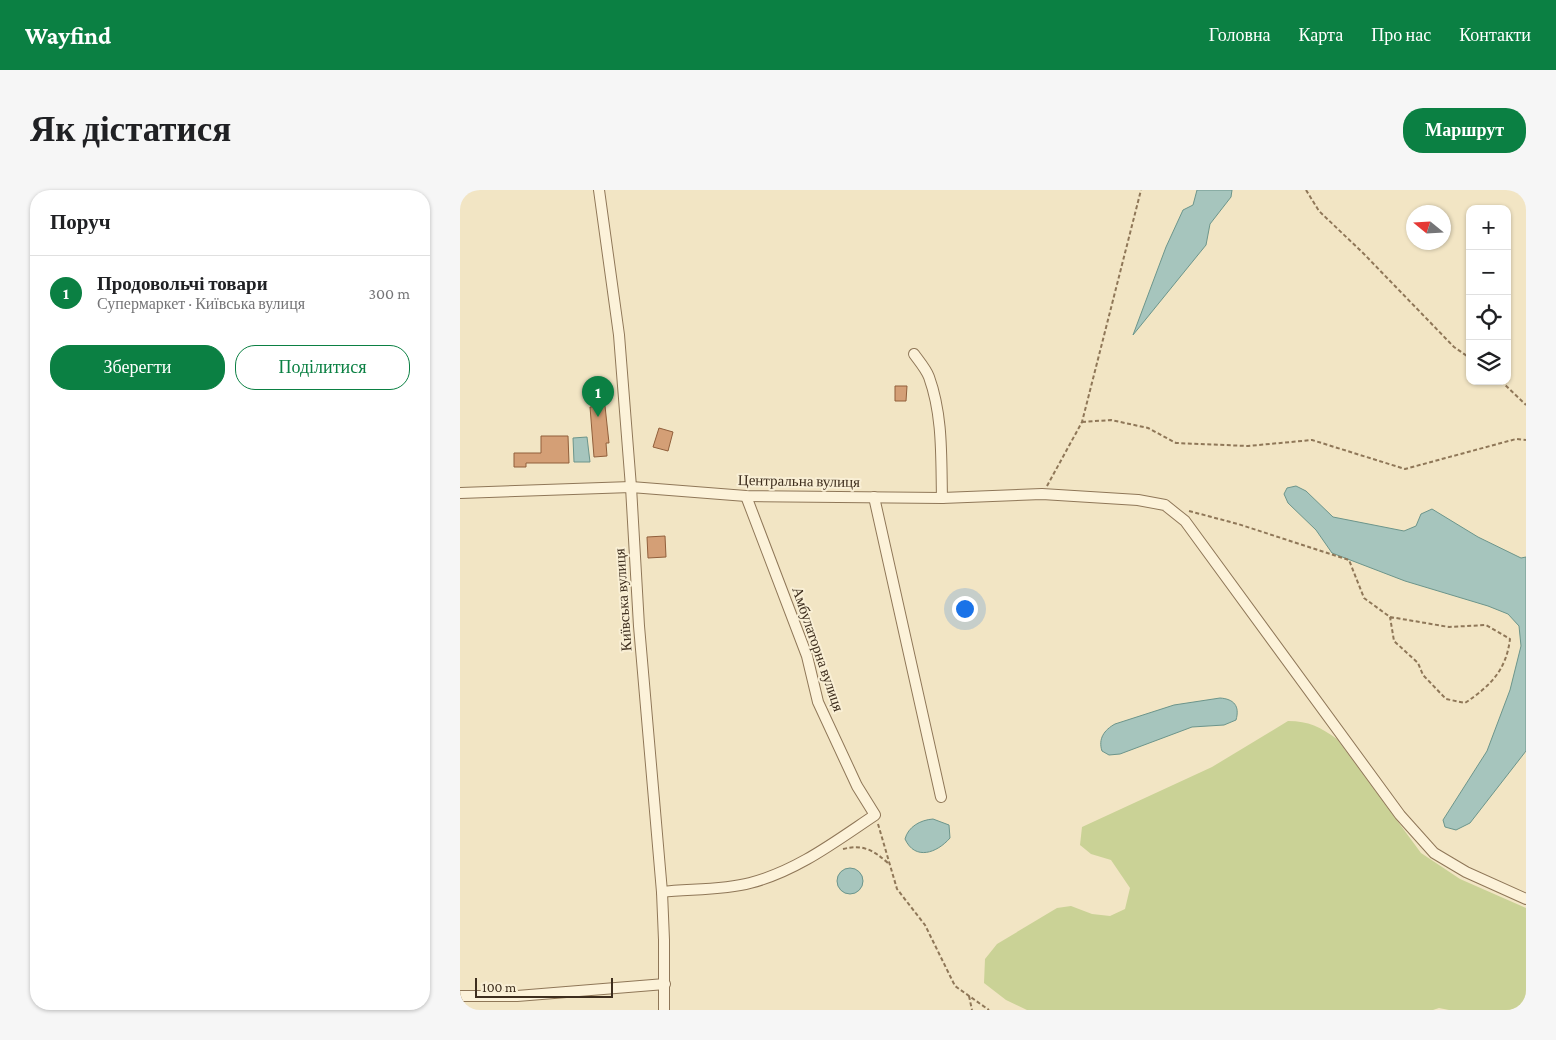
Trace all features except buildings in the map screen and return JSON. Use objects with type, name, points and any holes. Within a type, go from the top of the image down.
[{"type":"street","name":"Київська вулиця","points":[[599,190],[619,335],[631,487],[639,626],[662,892],[664,1010]]},
{"type":"street","points":[[914,354],[928,376],[936,403],[941,430],[942,498]]},
{"type":"street","name":"Центральна вулиця","points":[[460,493],[631,487],[746,496],[942,498],[1042,494],[1138,500],[1165,505],[1185,521],[1400,815],[1434,853],[1466,872],[1526,899]]},
{"type":"street","name":"Амбулаторна вулиця","points":[[746,496],[807,656],[818,702],[857,786],[875,815]]},
{"type":"street","points":[[874,497],[941,797]]},
{"type":"street","points":[[662,892],[749,884],[780,873],[814,856],[875,815]]},
{"type":"street","points":[[460,996],[516,996],[665,984]]},
{"type":"path","points":[[1042,494],[1082,422],[1142,190]]},
{"type":"path","points":[[1306,190],[1319,211],[1364,254],[1454,347],[1466,355]]},
{"type":"path","points":[[1505,385],[1526,405]]},
{"type":"path","points":[[1082,422],[1111,420],[1148,428],[1176,443],[1248,446],[1312,440],[1405,469],[1516,439],[1526,440]]},
{"type":"path","points":[[1183,510],[1238,524],[1349,560],[1364,598],[1390,617],[1449,627],[1486,625],[1510,639],[1508,657],[1488,687],[1465,703],[1446,698],[1423,675],[1418,663],[1394,641],[1390,617]]},
{"type":"path","points":[[875,815],[897,889],[925,925],[955,986],[989,1010]]},
{"type":"path","points":[[840,850],[856,845],[873,850],[889,864]]},
{"type":"path","points":[[969,996],[972,1010]]},
{"type":"green space","points":[[1288,721],[1302,722],[1314,726],[1337,739],[1421,853],[1460,879],[1526,908],[1526,1010],[1449,1010],[1439,1008],[1433,1010],[1027,1010],[1006,1000],[984,983],[985,959],[997,944],[1057,908],[1071,906],[1092,914],[1110,916],[1125,909],[1130,888],[1111,860],[1091,854],[1080,845],[1082,827],[1212,767]]},
{"type":"water","points":[[1197,190],[1232,190],[1231,197],[1210,224],[1206,245],[1133,335],[1166,247],[1183,210],[1193,205]]},
{"type":"water","points":[[587,437],[590,462],[574,462],[573,438]]},
{"type":"water","points":[[1296,486],[1306,491],[1333,517],[1404,531],[1416,526],[1421,514],[1432,509],[1478,537],[1521,558],[1526,557],[1526,751],[1470,823],[1456,830],[1445,827],[1443,820],[1487,751],[1510,690],[1521,646],[1519,626],[1508,614],[1488,606],[1405,581],[1332,553],[1316,530],[1288,503],[1284,494],[1287,488]]},
{"type":"water","points":[[1220,698],[1235,704],[1237,711],[1236,720],[1224,725],[1192,727],[1120,754],[1109,755],[1102,751],[1101,739],[1108,729],[1115,724],[1174,705]]},
{"type":"water","points":[[933,819],[949,825],[950,838],[933,851],[920,852],[914,850],[905,839],[909,831],[915,825]]},
{"type":"water","points":[[850,868],[859,872],[863,881],[859,890],[850,894],[841,890],[837,881],[841,872]]},
{"type":"place","name":"Продовольчі товари","points":[[598,417]]}]
